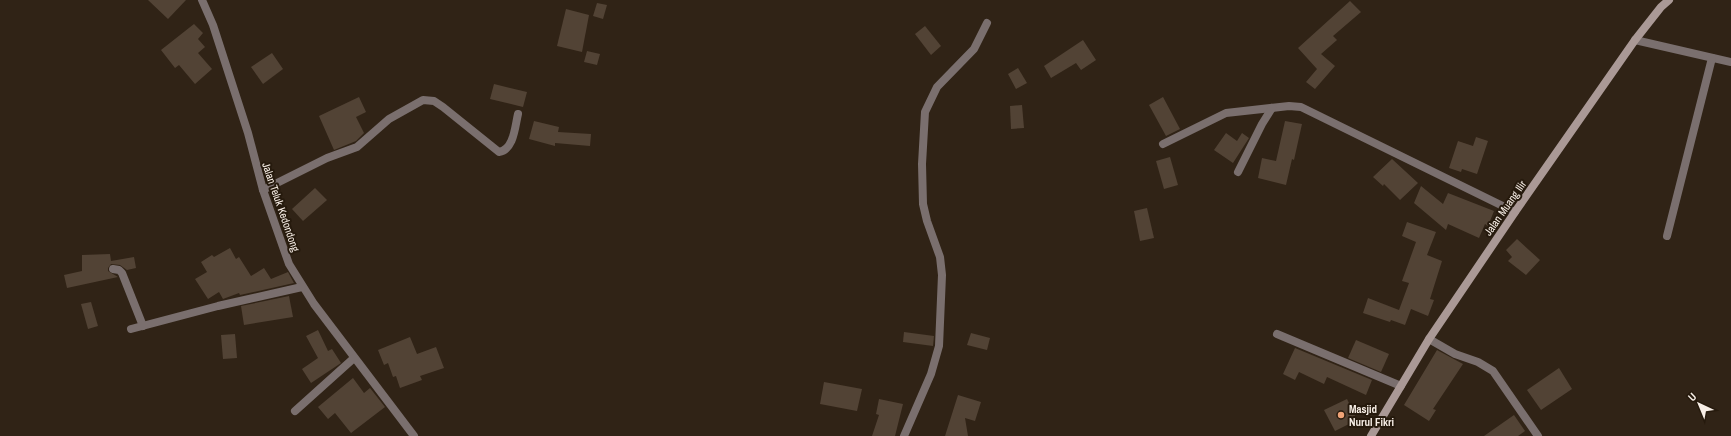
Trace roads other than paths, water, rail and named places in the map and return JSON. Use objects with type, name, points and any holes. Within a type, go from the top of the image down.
[{"type":"main road","name":"Jalan Muang Ilir","points":[[1371,436],[1429,339],[1515,212],[1635,40],[1661,7],[1669,0]]},
{"type":"street","name":"Jalan Teluk Kedondong","points":[[202,0],[213,25],[248,133],[263,190],[289,264],[302,287],[414,436]]},
{"type":"street","points":[[904,436],[932,374],[939,346],[942,275],[940,257],[927,221],[923,204],[922,164],[925,112],[937,87],[974,49],[987,23]]},
{"type":"street","points":[[1635,40],[1731,62]]},
{"type":"street","points":[[1668,236],[1712,58]]},
{"type":"street","points":[[263,190],[327,158],[357,147],[389,119],[423,100],[434,101],[499,152],[506,150],[511,144],[518,114]]},
{"type":"street","points":[[1163,144],[1226,112],[1301,107],[1515,212]]},
{"type":"street","points":[[1238,172],[1262,124],[1272,108]]},
{"type":"street","points":[[113,269],[119,270],[122,273],[143,326]]},
{"type":"street","points":[[131,329],[218,306],[302,287]]},
{"type":"street","points":[[1277,334],[1401,386]]},
{"type":"street","points":[[1429,339],[1455,354],[1478,362],[1492,371],[1538,436]]},
{"type":"street","points":[[295,411],[354,358]]},
{"type":"place","name":"Masjid Nurul Fikri","points":[[1341,415]]}]
